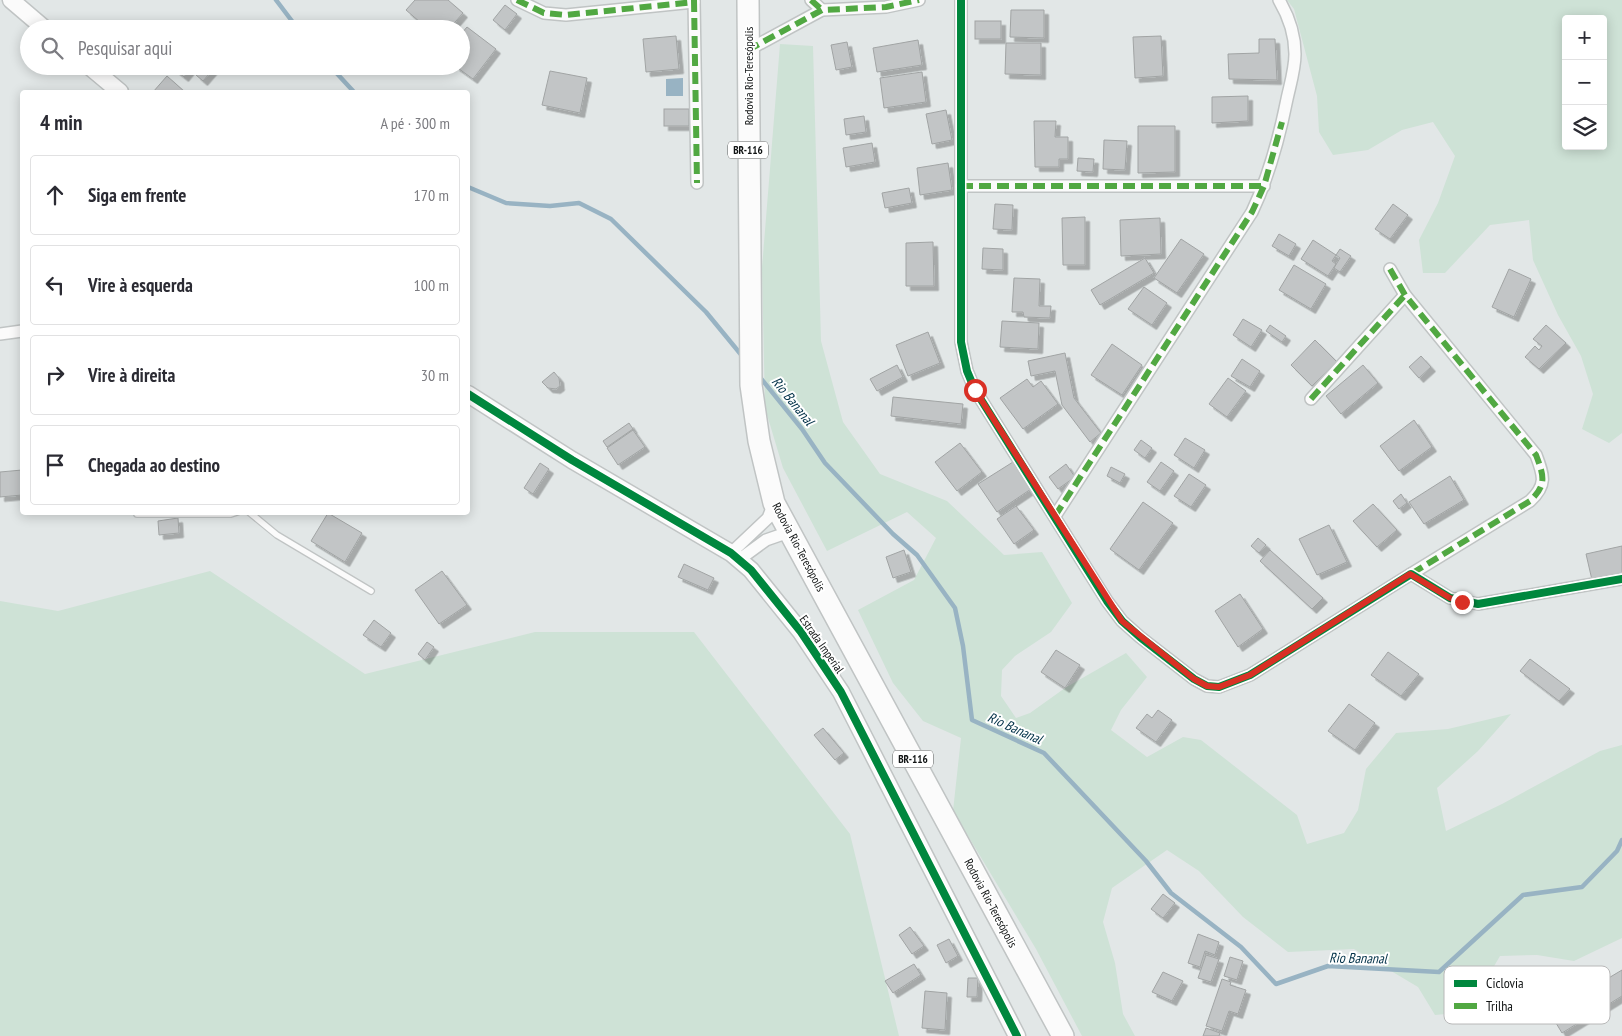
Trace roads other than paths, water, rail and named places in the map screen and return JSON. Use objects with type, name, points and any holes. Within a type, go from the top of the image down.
[{"type":"highway","name":"Rodovia Rio-Teresópolis","points":[[748,0],[751,385],[759,441],[774,503],[788,532],[823,591],[1063,1036]]},
{"type":"street","points":[[11,0],[34,20]]},
{"type":"street","points":[[517,0],[544,13],[566,15],[694,1],[697,183]]},
{"type":"street","points":[[811,0],[822,10]]},
{"type":"street","points":[[748,50],[822,10],[886,7],[919,0]]},
{"type":"street","points":[[961,0],[961,342],[967,371],[993,420],[1122,621],[1194,679],[1207,686],[1219,687],[1250,675],[1530,501],[1539,492],[1544,476],[1536,456],[1405,295],[1390,269]]},
{"type":"street","points":[[1055,516],[1252,212],[1264,186],[1282,122],[1295,56],[1293,34],[1287,14],[1279,0]]},
{"type":"street","points":[[100,75],[118,90]]},
{"type":"street","points":[[961,186],[1264,186]]},
{"type":"street","points":[[1311,399],[1405,295]]},
{"type":"street","points":[[0,334],[20,331]]},
{"type":"street","name":"Estrada Imperial","points":[[470,395],[572,460],[736,556],[751,570],[801,632],[841,692],[1016,1036]]},
{"type":"street","points":[[736,556],[768,518],[774,503]]},
{"type":"street","points":[[736,556],[766,540],[788,532]]},
{"type":"street","points":[[1410,574],[1450,598],[1478,604],[1622,580]]},
{"type":"lane","points":[[254,515],[277,535],[371,591]]},
{"type":"water","points":[[683,78],[683,96],[666,96],[666,79]]},
{"type":"waterway","name":"Rio Bananal","points":[[276,0],[291,20]]},
{"type":"waterway","name":"Rio Bananal","points":[[338,75],[352,90]]},
{"type":"waterway","name":"Rio Bananal","points":[[470,188],[506,203],[550,206],[579,203],[611,219],[706,312],[743,357]]},
{"type":"waterway","name":"Rio Bananal","points":[[759,376],[802,429],[825,463],[893,534],[917,555],[955,608],[963,646],[972,720],[1044,753],[1146,861],[1171,893],[1241,947],[1276,984],[1328,966],[1439,972],[1444,967]]},
{"type":"waterway","name":"Rio Bananal","points":[[1446,966],[1523,895],[1582,887],[1617,851],[1622,840]]}]
